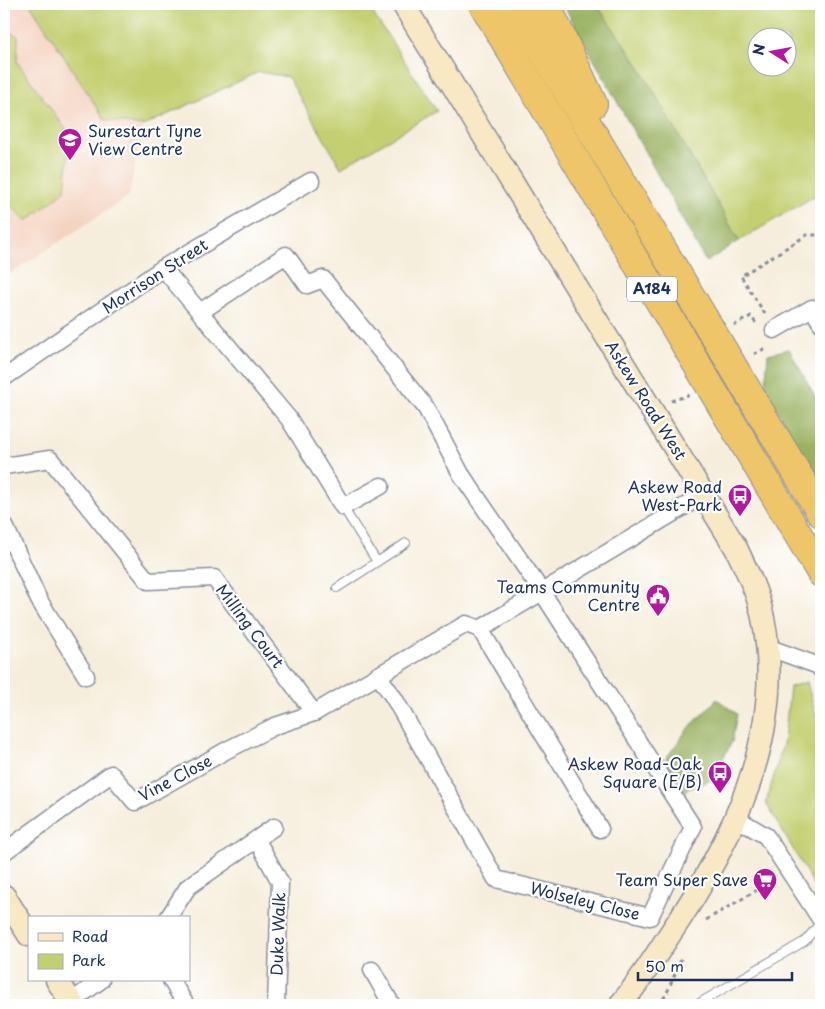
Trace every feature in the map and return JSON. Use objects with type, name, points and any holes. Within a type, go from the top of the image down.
[{"type":"highway","name":"A184","points":[[483,4],[821,573]]},
{"type":"highway","name":"A184","points":[[514,4],[821,513]]},
{"type":"highway","points":[[546,4],[655,237]]},
{"type":"street","name":"Askew Road West","points":[[403,4],[736,548],[754,588],[763,618],[769,685],[766,718],[756,762],[746,792],[736,818],[711,868],[683,916],[620,1005]]},
{"type":"street","name":"Morrison Street","points":[[4,378],[163,268],[311,180]]},
{"type":"street","points":[[200,312],[286,256],[307,285],[323,279],[426,408],[461,474],[542,592]]},
{"type":"street","points":[[163,268],[289,420],[343,507],[380,486]]},
{"type":"street","points":[[767,333],[812,308],[821,323]]},
{"type":"street","name":"Milling Court","points":[[4,466],[50,459],[148,582],[214,578],[314,713]]},
{"type":"street","points":[[480,629],[704,494]]},
{"type":"street","points":[[5,530],[39,600],[86,676]]},
{"type":"street","name":"Wolseley Close","points":[[378,675],[394,698],[496,879],[650,917],[693,828],[542,592]]},
{"type":"street","points":[[314,713],[466,624],[480,629],[600,829]]},
{"type":"street","points":[[767,647],[819,666],[821,670]]},
{"type":"street","name":"Vine Close","points":[[4,852],[111,774],[135,802],[227,750],[275,726],[314,713]]},
{"type":"street","points":[[736,818],[766,836],[821,921]]},
{"type":"street","points":[[169,916],[188,887],[274,827]]},
{"type":"street","name":"Duke Walk","points":[[256,840],[280,882],[276,1005]]},
{"type":"street","points":[[4,896],[28,933]]},
{"type":"street","points":[[372,970],[392,1005]]},
{"type":"street","points":[[58,982],[72,1003],[98,982]]},
{"type":"street","points":[[171,982],[186,1005]]},
{"type":"lane","points":[[343,507],[377,562]]},
{"type":"lane","points":[[337,588],[406,542]]},
{"type":"lane","points":[[696,1005],[805,941],[821,921]]},
{"type":"path","points":[[748,357],[771,346],[741,276],[807,235],[821,235]]},
{"type":"path","points":[[740,332],[735,325],[751,316],[767,333]]},
{"type":"path","points":[[749,346],[754,354]]},
{"type":"path","points":[[683,916],[696,926],[789,871]]},
{"type":"shaded area","name":"Surestart Tyne View Centre","points":[[4,4],[30,4],[105,120],[143,126],[129,196],[4,278]]},
{"type":"green space","points":[[30,4],[367,4],[437,111],[341,168],[288,77],[259,72],[143,126],[105,120]]},
{"type":"green space","points":[[563,4],[596,4],[636,61],[739,241],[706,262]]},
{"type":"green space","points":[[596,4],[821,4],[821,192],[739,241],[636,61]]},
{"type":"green space","points":[[4,30],[18,36],[17,62],[70,135],[65,191],[27,221],[4,200]]},
{"type":"green space","points":[[789,349],[821,407],[821,488],[765,388],[768,354]]},
{"type":"green space","points":[[807,682],[817,721],[821,727],[821,897],[766,803],[784,741],[790,687]]},
{"type":"green space","points":[[717,699],[737,714],[732,742],[711,780],[678,793],[661,765],[687,730]]},
{"type":"place","name":"Surestart Tyne View Centre","points":[[70,161]]},
{"type":"place","name":"Askew Road West-Park","points":[[740,517]]},
{"type":"place","name":"Teams Community Centre","points":[[658,617]]},
{"type":"place","name":"Askew Road-Oak Square (E/B)","points":[[720,794]]},
{"type":"place","name":"Team Super Save","points":[[765,901]]}]
